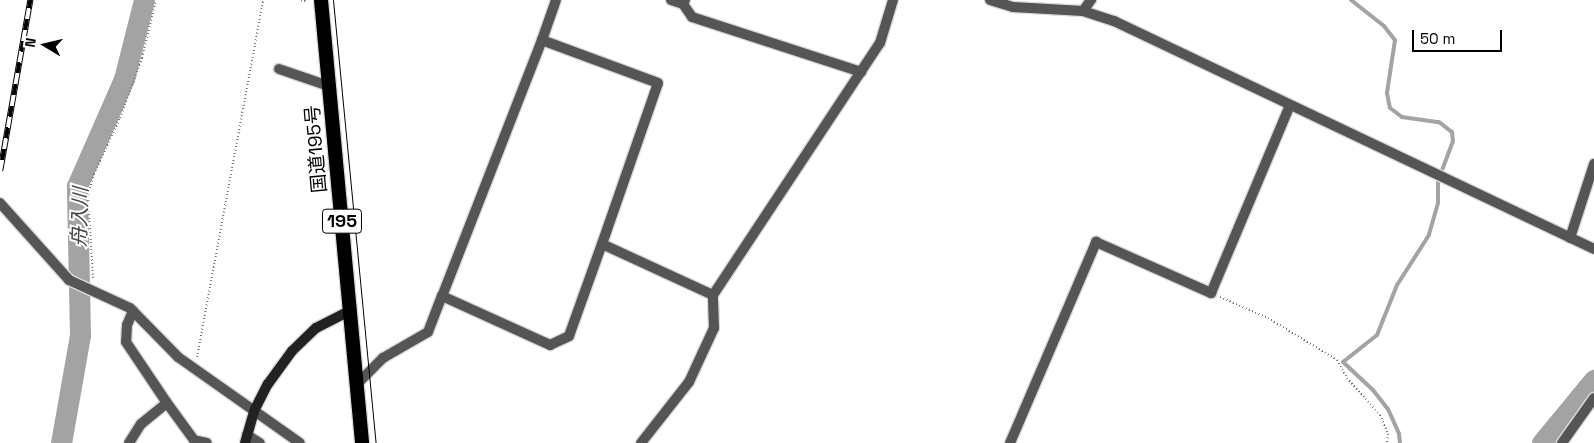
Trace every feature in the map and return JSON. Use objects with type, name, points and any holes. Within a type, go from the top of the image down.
[{"type":"highway","name":"国道195号","points":[[321,0],[362,443]]},
{"type":"main road","points":[[246,439],[255,409],[268,384],[292,351],[316,328],[350,311]]},
{"type":"street","points":[[357,384],[383,358],[428,332],[556,0]]},
{"type":"street","points":[[671,0],[684,2],[692,17],[861,72]]},
{"type":"street","points":[[641,443],[688,382],[714,328],[713,295],[880,43],[893,0]]},
{"type":"street","points":[[990,0],[1013,6],[1083,11],[1114,21],[1594,249]]},
{"type":"street","points":[[1083,11],[1091,0]]},
{"type":"street","points":[[442,296],[550,345],[569,336],[658,84],[542,40]]},
{"type":"street","points":[[279,69],[329,86]]},
{"type":"street","points":[[1010,443],[1096,242],[1211,293],[1290,106]]},
{"type":"street","points":[[1570,238],[1594,164]]},
{"type":"street","points":[[0,203],[69,280],[133,311],[178,357],[255,409],[300,443]]},
{"type":"street","points":[[602,244],[713,295]]},
{"type":"street","points":[[133,311],[127,326],[126,342],[194,440],[206,443]]},
{"type":"street","points":[[1562,443],[1594,398]]},
{"type":"street","points":[[129,443],[141,424],[167,403]]},
{"type":"street","points":[[246,439],[260,443]]},
{"type":"path","points":[[93,292],[88,196],[94,174],[120,118],[142,58],[156,0]]},
{"type":"path","points":[[195,369],[263,0]]},
{"type":"path","points":[[1211,293],[1268,318],[1337,360],[1346,378],[1380,416],[1388,434],[1387,443]]},
{"type":"waterway","name":"舟入川","points":[[61,443],[80,335],[77,186],[124,79],[144,0]]},
{"type":"waterway","points":[[1351,0],[1384,26],[1395,40],[1387,93],[1390,108],[1402,117],[1439,122],[1452,132],[1453,141],[1438,181],[1438,203],[1429,235],[1397,285],[1377,335],[1343,362],[1373,390],[1388,409],[1399,434],[1400,443]]},
{"type":"waterway","points":[[1542,443],[1594,380]]},
{"type":"tram line","points":[[333,0],[376,443]]},
{"type":"railway","points":[[0,171],[30,0]]}]
